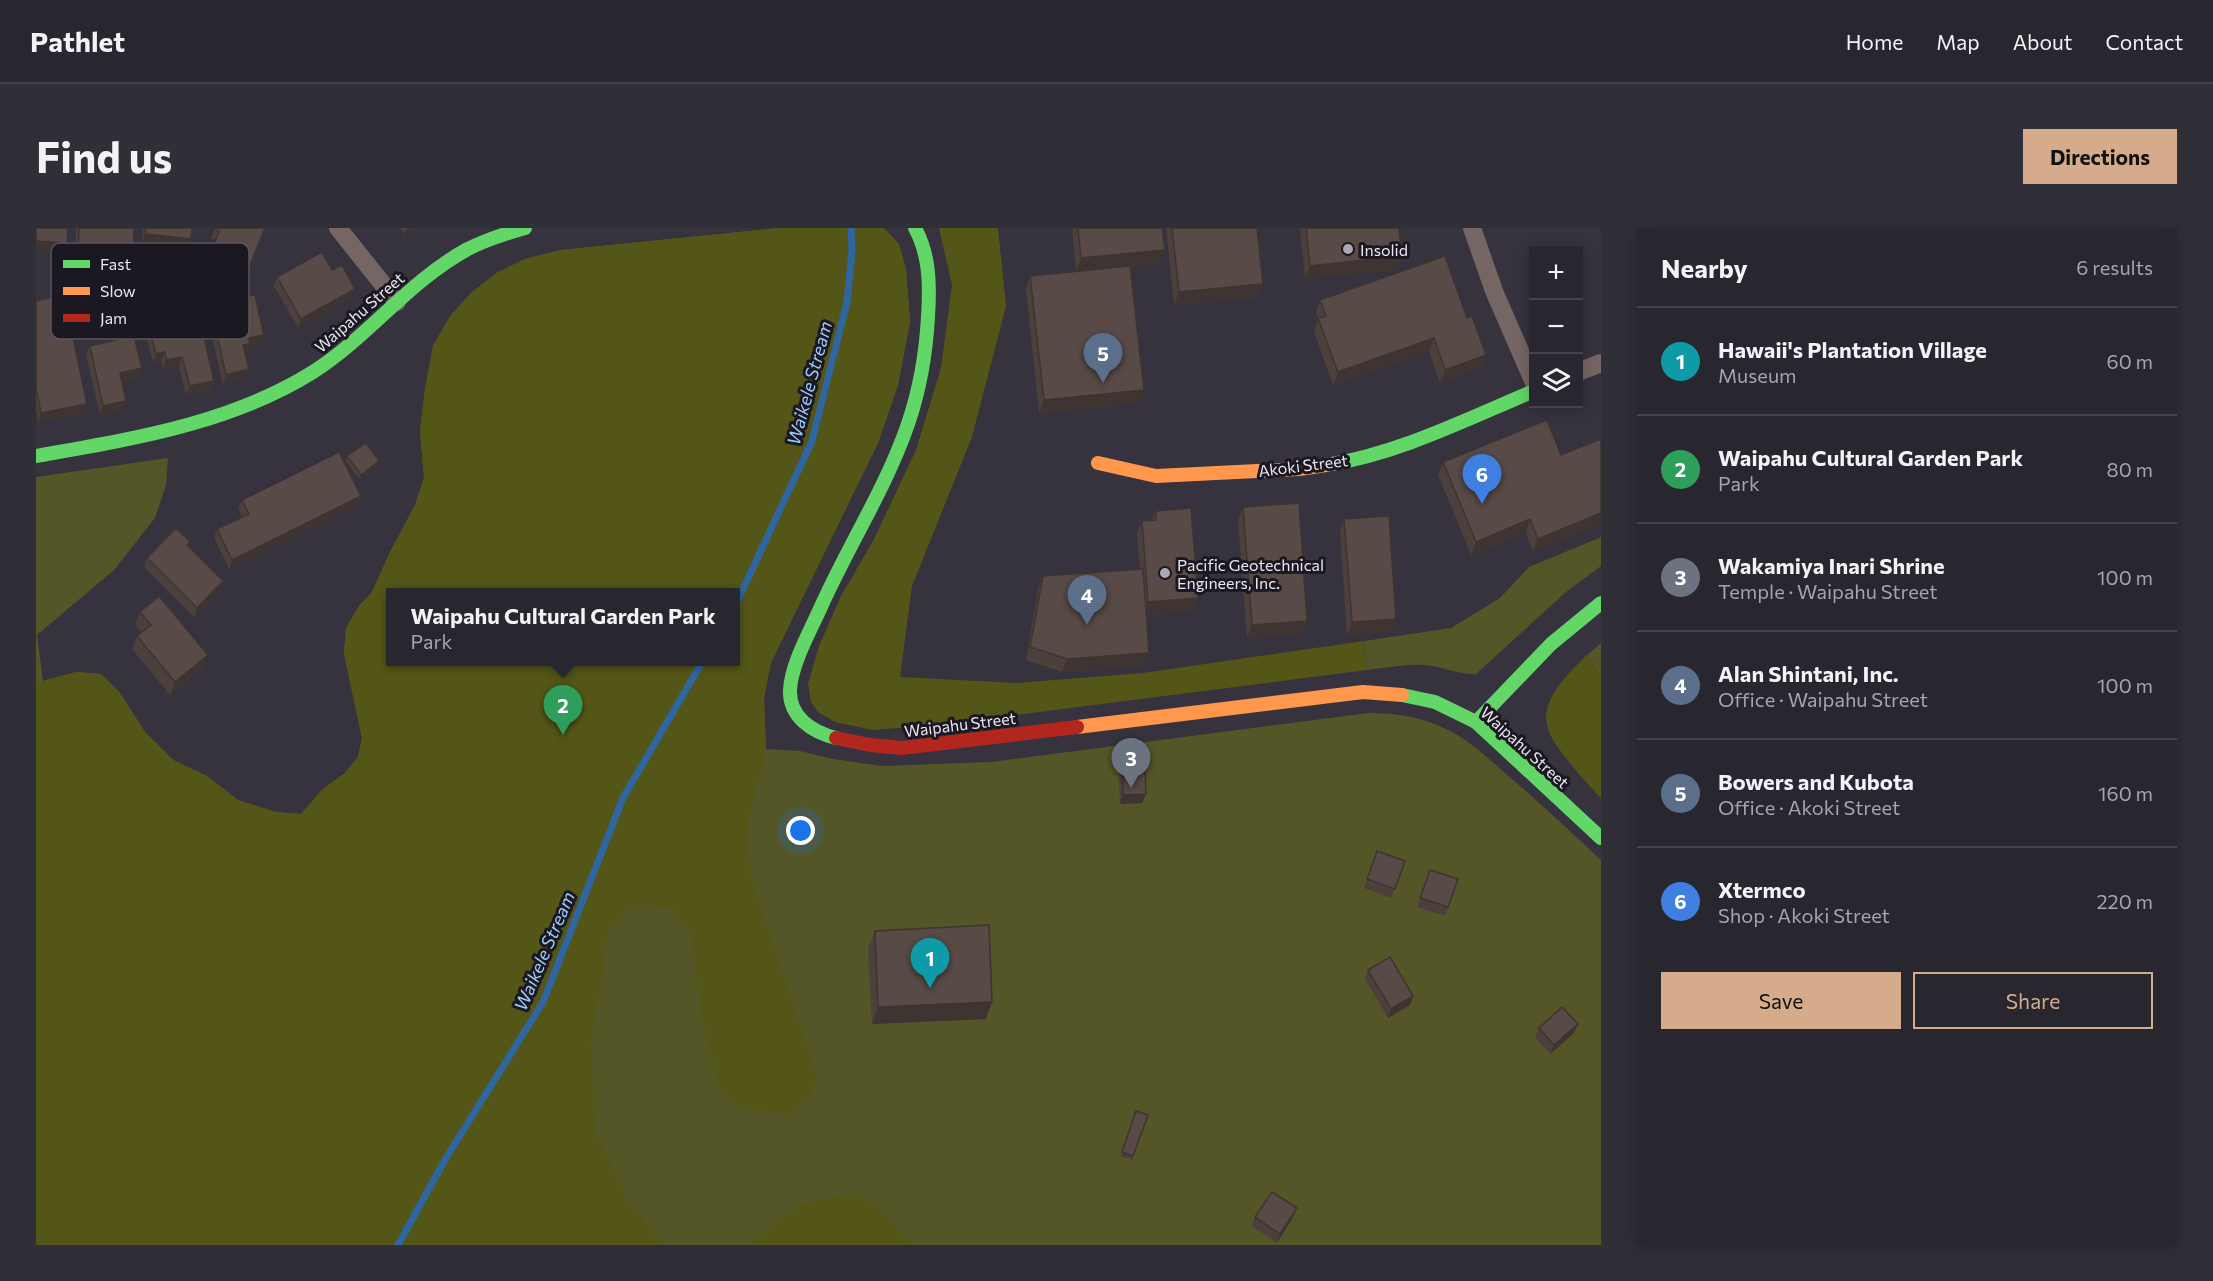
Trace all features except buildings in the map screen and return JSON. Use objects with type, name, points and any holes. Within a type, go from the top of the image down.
[{"type":"street","points":[[338,228],[397,302]]},
{"type":"street","name":"Waipahu Street","points":[[36,456],[149,436],[242,408],[277,393],[314,371],[350,345],[445,262],[491,237],[525,228]]},
{"type":"street","name":"Waipahu Street","points":[[915,228],[924,250],[929,273],[929,312],[923,367],[908,423],[894,461],[842,562],[793,674],[790,694],[794,709],[805,723],[819,733],[840,740],[902,748],[1363,692],[1395,692],[1452,708],[1476,722],[1601,838]]},
{"type":"street","points":[[1472,228],[1494,291],[1529,374]]},
{"type":"street","points":[[1583,370],[1601,363]]},
{"type":"street","name":"Akoki Street","points":[[1098,463],[1156,476],[1299,469],[1333,464],[1364,458],[1413,441],[1529,393]]},
{"type":"street","points":[[1476,722],[1535,659],[1566,630],[1601,603]]},
{"type":"green space","points":[[779,228],[884,228],[899,244],[906,269],[910,322],[898,385],[878,443],[770,663],[764,698],[766,749],[800,751],[833,759],[882,766],[991,762],[1368,713],[1401,715],[1432,723],[1466,741],[1487,757],[1601,860],[1601,1245],[36,1245],[36,477],[168,458],[166,485],[155,518],[114,570],[37,635],[43,681],[76,672],[101,674],[120,693],[145,732],[173,760],[207,776],[238,800],[276,812],[301,814],[323,789],[345,773],[358,757],[362,738],[344,654],[346,628],[359,606],[372,592],[415,505],[424,478],[420,431],[433,346],[450,316],[472,292],[498,272],[525,259],[561,250]]},
{"type":"green space","points":[[1601,537],[1601,566],[1566,592],[1476,674],[1425,665],[1367,670],[1364,641],[1451,628],[1500,598],[1529,567]]},
{"type":"green space","points":[[1601,643],[1601,679],[1587,655]]},
{"type":"shaded area","points":[[779,228],[884,228],[899,244],[906,269],[910,322],[898,385],[878,443],[771,663],[764,698],[766,749],[748,823],[751,878],[818,1078],[811,1095],[788,1113],[745,1110],[720,1091],[702,1019],[692,936],[673,910],[640,904],[622,914],[608,933],[591,1045],[595,1130],[625,1196],[662,1245],[36,1245],[36,690],[43,681],[76,672],[101,674],[120,693],[145,732],[173,760],[207,776],[238,800],[276,812],[301,814],[323,789],[345,773],[358,757],[362,738],[344,654],[346,628],[359,606],[372,592],[415,505],[424,478],[420,431],[433,346],[450,316],[472,292],[498,272],[525,259],[561,250]]},
{"type":"shaded area","points":[[939,228],[998,228],[1006,306],[972,437],[912,586],[900,677],[1016,683],[1143,673],[1364,641],[1367,670],[938,725],[873,730],[835,722],[818,712],[811,702],[808,684],[819,646],[841,596],[874,539],[916,450],[941,368],[952,285]]},
{"type":"shaded area","points":[[1587,655],[1601,679],[1601,798],[1559,750],[1551,736],[1546,714],[1548,704],[1559,686]]},
{"type":"shaded area","points":[[852,1193],[880,1209],[913,1245],[748,1245],[801,1204]]},
{"type":"waterway","name":"Waikele Stream","points":[[740,595],[812,441],[847,302],[852,250],[851,228]]},
{"type":"waterway","name":"Waikele Stream","points":[[398,1245],[446,1158],[543,1002],[623,798],[700,666]]},
{"type":"traffic: fast","points":[[36,456],[144,436],[179,427],[248,405],[281,390],[333,358],[445,263],[480,243],[525,228]]},
{"type":"traffic: fast","points":[[836,738],[819,732],[798,715],[791,700],[791,680],[806,638],[889,471],[916,398],[926,344],[929,294],[924,249],[915,228]]},
{"type":"traffic: fast","points":[[1326,465],[1353,460],[1406,444],[1529,393]]},
{"type":"traffic: fast","points":[[1476,722],[1551,644],[1601,603]]},
{"type":"traffic: fast","points":[[1402,695],[1435,702],[1476,722],[1601,838]]},
{"type":"traffic: slow","points":[[1098,463],[1156,476],[1299,469],[1326,465]]},
{"type":"traffic: slow","points":[[1077,727],[1363,692],[1402,695]]},
{"type":"traffic: jam","points":[[836,738],[870,745],[902,748],[1077,727]]},
{"type":"place","name":"Insolid","points":[[1348,249]]},
{"type":"place","name":"Bowers and Kubota","points":[[1103,383]]},
{"type":"place","name":"Xtermco","points":[[1482,504]]},
{"type":"place","name":"Pacific Geotechnical Engineers, Inc.","points":[[1165,573]]},
{"type":"place","name":"Alan Shintani, Inc.","points":[[1087,625]]},
{"type":"place","name":"Waipahu Cultural Garden Park","points":[[563,735]]},
{"type":"place","name":"Wakamiya Inari Shrine","points":[[1131,788]]},
{"type":"place","name":"Hawaii's Plantation Village","points":[[930,988]]}]
